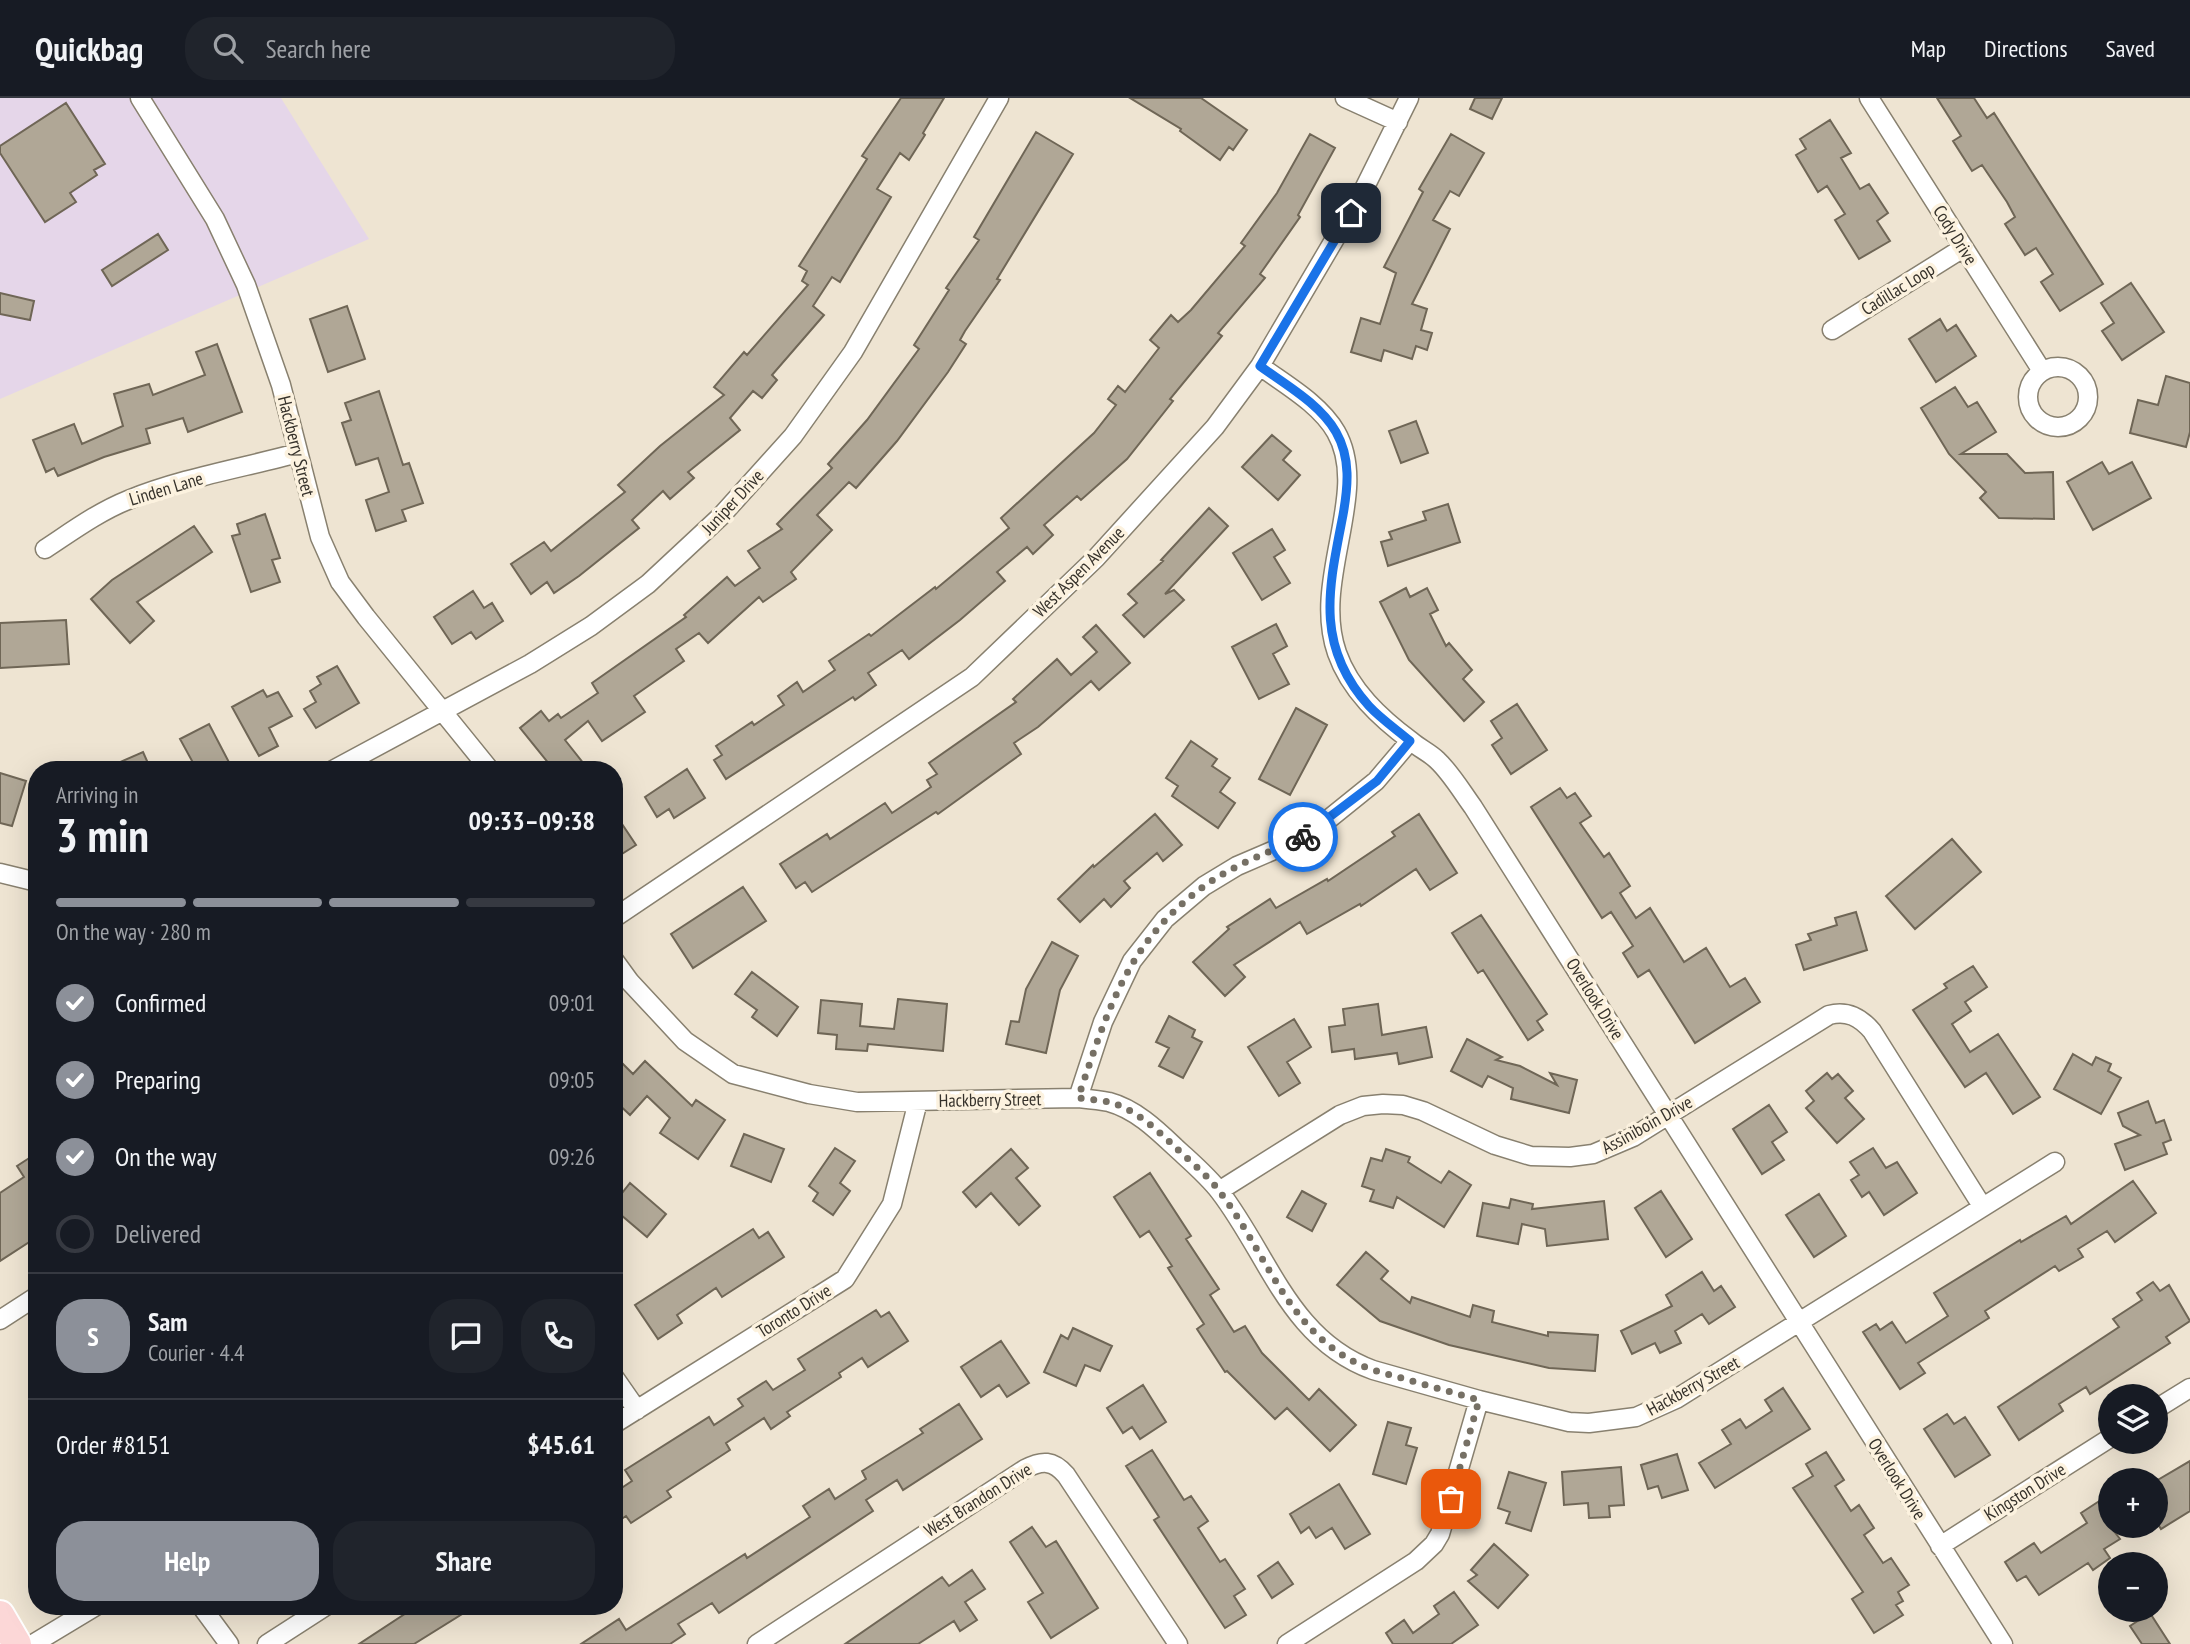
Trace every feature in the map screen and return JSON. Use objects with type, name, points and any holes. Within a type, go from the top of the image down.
[{"type":"main road","points":[[0,1615],[17,1644]]},
{"type":"street","name":"Hackberry Street","points":[[140,98],[197,186],[231,251],[271,354],[320,537],[340,582],[359,610],[483,761]]},
{"type":"street","name":"Juniper Drive","points":[[350,761],[530,664],[621,605],[698,539],[793,436],[853,352],[999,98]]},
{"type":"street","points":[[1345,98],[1398,122]]},
{"type":"street","name":"West Aspen Avenue","points":[[623,912],[972,677],[1096,558],[1215,427],[1260,366],[1363,191],[1409,98]]},
{"type":"street","name":"Cody Drive","points":[[1870,98],[2042,371]]},
{"type":"street","name":"Cadillac Loop","points":[[1832,330],[1963,248]]},
{"type":"street","name":"Overlook Drive","points":[[1260,366],[1325,417],[1336,431],[1343,449],[1348,489],[1329,589],[1331,630],[1336,651],[1357,691],[1371,708],[1437,760],[1473,807],[2003,1644]]},
{"type":"street","name":"Linden Lane","points":[[45,549],[127,500],[172,485],[298,453]]},
{"type":"street","points":[[1078,1098],[1104,1022],[1132,961],[1164,919],[1204,886],[1237,866],[1309,835],[1377,781],[1410,741]]},
{"type":"street","points":[[0,873],[28,880]]},
{"type":"street","name":"Hackberry Street","points":[[623,972],[685,1041],[733,1074],[809,1094],[857,1102],[1078,1098],[1111,1102],[1147,1121],[1220,1191],[1294,1309],[1331,1349],[1373,1370],[1569,1422],[1601,1422],[1636,1417],[1676,1399],[2055,1162]]},
{"type":"street","name":"Assiniboin Drive","points":[[1220,1191],[1340,1115],[1363,1106],[1383,1104],[1403,1105],[1423,1111],[1504,1148],[1531,1156],[1550,1158],[1593,1154],[1615,1146],[1669,1115],[1829,1015],[1846,1013],[1872,1031],[1982,1206]]},
{"type":"street","name":"Toronto Drive","points":[[623,1419],[845,1279],[892,1204],[918,1101]]},
{"type":"street","points":[[0,1320],[28,1302]]},
{"type":"street","points":[[2168,1402],[2190,1388]]},
{"type":"street","points":[[623,1389],[638,1410]]},
{"type":"street","points":[[1287,1644],[1416,1561],[1434,1544],[1444,1523],[1479,1400]]},
{"type":"street","name":"Kingston Drive","points":[[1940,1546],[2098,1446]]},
{"type":"street","name":"West Brandon Drive","points":[[757,1644],[1025,1469],[1048,1461],[1058,1466],[1066,1475],[1178,1644]]},
{"type":"street","points":[[33,1644],[81,1615]]},
{"type":"street","points":[[208,1615],[229,1644]]},
{"type":"street","points":[[267,1644],[312,1615]]},
{"type":"shaded area","points":[[0,98],[281,98],[369,239],[0,399]]},
{"type":"building","points":[[901,98],[944,98],[909,160],[900,153],[877,189],[891,197],[840,282],[832,277],[813,306],[824,315],[772,375],[777,380],[762,398],[753,391],[730,418],[740,430],[688,472],[694,478],[670,499],[663,491],[632,520],[639,528],[579,576],[554,593],[547,582],[531,594],[511,564],[544,542],[551,551],[625,492],[618,485],[660,446],[724,395],[714,387],[744,352],[747,355],[808,285],[802,281],[807,271],[799,266],[867,159],[862,156]]},
{"type":"building","points":[[1130,98],[1201,98],[1247,130],[1233,150],[1229,147],[1220,160],[1180,131],[1181,129]]},
{"type":"building","points":[[1475,98],[1502,98],[1492,119],[1470,109]]},
{"type":"building","points":[[1937,98],[1974,98],[1987,118],[1994,113],[2103,284],[2060,311],[2041,282],[2053,274],[2036,248],[2025,255],[2005,224],[2015,217],[2007,202],[1982,165],[1972,171],[1953,141],[1961,136]]},
{"type":"building","points":[[66,103],[105,164],[94,170],[97,175],[70,193],[76,202],[45,222],[0,153],[0,146]]},
{"type":"building","points":[[1830,120],[1851,153],[1841,158],[1860,189],[1869,184],[1888,213],[1877,221],[1890,241],[1859,259],[1835,220],[1845,214],[1827,186],[1818,192],[1796,155],[1806,149],[1800,139]]},
{"type":"building","points":[[1036,132],[1073,154],[997,279],[1000,280],[965,331],[960,340],[966,344],[948,372],[897,441],[856,488],[849,482],[817,515],[832,530],[791,572],[796,579],[763,602],[759,597],[708,643],[699,633],[676,649],[684,661],[634,696],[645,712],[602,741],[588,721],[565,740],[582,761],[547,761],[520,728],[541,711],[549,721],[558,714],[561,718],[598,693],[592,683],[686,617],[684,615],[727,577],[735,586],[760,568],[748,551],[782,529],[777,524],[832,468],[828,464],[867,420],[919,349],[914,345],[949,290],[946,288],[979,240],[974,237]]},
{"type":"building","points":[[1310,134],[1335,148],[1298,215],[1300,217],[1260,274],[1265,278],[1218,333],[1222,336],[1170,399],[1173,401],[1127,459],[1081,500],[1077,496],[1044,525],[1053,535],[1033,554],[1027,547],[997,572],[1005,581],[960,620],[909,659],[902,650],[868,673],[876,685],[726,779],[714,760],[722,755],[716,746],[784,705],[778,696],[797,682],[803,692],[835,670],[829,661],[869,634],[871,636],[935,587],[936,589],[1009,528],[1001,518],[1094,433],[1116,405],[1108,399],[1118,386],[1125,392],[1159,348],[1150,340],[1171,315],[1178,322],[1191,310],[1245,246],[1241,243],[1277,193]]},
{"type":"building","points":[[1451,134],[1484,153],[1459,196],[1450,191],[1433,220],[1450,229],[1412,304],[1427,309],[1421,330],[1432,333],[1427,350],[1416,346],[1412,359],[1384,350],[1381,361],[1351,352],[1361,318],[1380,324],[1396,273],[1384,267],[1423,192],[1419,189]]},
{"type":"building","points":[[158,234],[168,250],[112,286],[102,270]]},
{"type":"building","points":[[2131,283],[2164,332],[2122,360],[2102,331],[2114,323],[2101,303]]},
{"type":"building","points":[[0,293],[34,301],[30,320],[0,314]]},
{"type":"building","points":[[347,306],[365,359],[328,372],[310,319]]},
{"type":"building","points":[[1940,319],[1947,331],[1956,325],[1976,356],[1936,382],[1909,339]]},
{"type":"building","points":[[217,344],[242,412],[188,432],[183,418],[146,429],[150,443],[104,457],[58,476],[54,468],[46,472],[33,440],[74,424],[82,444],[123,426],[114,394],[149,384],[153,395],[205,375],[196,352]]},
{"type":"building","points":[[2166,376],[2190,383],[2190,432],[2186,447],[2130,433],[2138,400],[2158,405]]},
{"type":"building","points":[[1955,387],[1968,407],[1977,402],[1996,432],[1961,454],[2007,454],[2025,473],[2053,472],[2054,519],[1999,518],[1980,498],[1986,492],[1949,454],[1921,408]]},
{"type":"building","points":[[379,391],[403,465],[409,463],[423,503],[402,510],[406,521],[376,531],[366,500],[389,492],[378,458],[356,465],[342,423],[351,420],[345,403]]},
{"type":"building","points":[[1416,421],[1428,453],[1401,463],[1389,431]]},
{"type":"building","points":[[1272,435],[1291,451],[1283,460],[1300,475],[1278,500],[1242,467]]},
{"type":"building","points":[[2102,462],[2109,474],[2132,462],[2151,498],[2093,530],[2067,482]]},
{"type":"building","points":[[1448,504],[1460,542],[1388,566],[1381,542],[1392,539],[1389,532],[1426,520],[1423,512]]},
{"type":"building","points":[[1209,508],[1228,526],[1165,594],[1174,590],[1184,600],[1144,637],[1123,615],[1137,603],[1128,594],[1163,561],[1161,560]]},
{"type":"building","points":[[265,514],[280,558],[272,560],[280,582],[251,592],[232,536],[240,534],[237,524]]},
{"type":"building","points":[[194,526],[212,552],[137,602],[154,621],[130,643],[91,599],[112,580]]},
{"type":"building","points":[[1272,529],[1285,550],[1274,557],[1290,583],[1262,600],[1233,553]]},
{"type":"building","points":[[1406,588],[1410,597],[1427,588],[1438,610],[1430,614],[1446,646],[1449,643],[1472,670],[1463,679],[1484,702],[1464,721],[1409,660],[1380,602]]},
{"type":"building","points":[[473,591],[484,608],[492,603],[503,621],[476,639],[471,632],[452,644],[434,617]]},
{"type":"building","points":[[66,620],[69,664],[0,668],[0,623]]},
{"type":"building","points":[[1276,624],[1287,646],[1273,654],[1289,684],[1259,699],[1232,647]]},
{"type":"building","points":[[1096,625],[1130,663],[1099,690],[1091,681],[1038,727],[1014,743],[1021,754],[938,814],[936,812],[812,892],[805,882],[796,888],[780,864],[827,834],[830,839],[885,803],[892,813],[931,787],[927,780],[937,774],[929,763],[1016,702],[1013,699],[1057,659],[1071,675],[1097,652],[1083,637]]},
{"type":"building","points":[[337,666],[359,703],[316,728],[304,709],[316,702],[310,691],[321,684],[317,677]]},
{"type":"building","points":[[263,690],[267,697],[278,692],[292,716],[269,728],[278,746],[259,756],[232,707]]},
{"type":"building","points":[[1517,704],[1547,750],[1511,774],[1492,745],[1502,738],[1491,721]]},
{"type":"building","points":[[1296,708],[1327,725],[1290,795],[1259,779]]},
{"type":"building","points":[[209,724],[228,761],[192,761],[180,739]]},
{"type":"building","points":[[1191,741],[1217,759],[1212,766],[1230,778],[1220,792],[1235,803],[1218,828],[1172,796],[1178,786],[1166,778]]},
{"type":"building","points":[[143,752],[147,761],[122,761]]},
{"type":"building","points":[[687,769],[705,798],[674,818],[669,809],[657,817],[645,797]]},
{"type":"building","points":[[0,773],[26,781],[12,826],[0,823]]},
{"type":"building","points":[[1560,788],[1567,798],[1575,793],[1591,816],[1580,823],[1604,857],[1609,853],[1630,886],[1620,893],[1636,918],[1650,908],[1684,962],[1706,948],[1730,987],[1745,978],[1760,1002],[1695,1043],[1649,970],[1638,977],[1623,953],[1633,946],[1611,912],[1602,918],[1531,807]]},
{"type":"building","points":[[1155,814],[1182,845],[1163,861],[1157,853],[1124,881],[1130,888],[1111,907],[1104,899],[1080,922],[1058,899],[1093,865],[1094,867]]},
{"type":"building","points":[[1419,814],[1457,873],[1430,890],[1416,869],[1361,906],[1360,904],[1307,934],[1300,922],[1234,965],[1245,977],[1225,996],[1193,962],[1229,929],[1227,927],[1270,899],[1276,908],[1327,879],[1328,881],[1395,836],[1392,832]]},
{"type":"building","points":[[623,826],[636,845],[623,853]]},
{"type":"building","points":[[1952,839],[1981,872],[1915,929],[1886,896]]},
{"type":"building","points":[[743,887],[766,921],[693,968],[671,934]]},
{"type":"building","points":[[1856,912],[1867,950],[1804,970],[1796,945],[1811,940],[1808,934],[1837,925],[1835,918]]},
{"type":"building","points":[[1481,915],[1547,1014],[1537,1021],[1543,1030],[1528,1040],[1483,970],[1478,973],[1452,933]]},
{"type":"building","points":[[1052,942],[1078,956],[1060,990],[1046,1053],[1006,1044],[1011,1021],[1019,1022],[1026,989]]},
{"type":"building","points":[[1973,966],[1987,987],[1965,1002],[1971,1011],[1952,1024],[1970,1052],[1998,1034],[2040,1097],[2013,1114],[1986,1073],[1965,1087],[1913,1010],[1947,988],[1944,984]]},
{"type":"building","points":[[752,972],[798,1007],[777,1036],[752,1017],[757,1010],[735,994]]},
{"type":"building","points":[[898,999],[947,1004],[943,1051],[868,1044],[867,1051],[836,1049],[837,1035],[818,1033],[821,1000],[862,1004],[860,1026],[894,1029]]},
{"type":"building","points":[[1378,1004],[1382,1035],[1426,1027],[1432,1057],[1399,1064],[1397,1053],[1355,1059],[1354,1049],[1332,1052],[1329,1027],[1345,1025],[1343,1009]]},
{"type":"building","points":[[1169,1016],[1195,1030],[1192,1037],[1202,1042],[1183,1078],[1159,1066],[1169,1048],[1156,1042]]},
{"type":"building","points":[[1294,1019],[1311,1047],[1287,1062],[1300,1083],[1279,1096],[1248,1047]]},
{"type":"building","points":[[1467,1039],[1502,1057],[1496,1060],[1520,1066],[1557,1085],[1550,1073],[1577,1080],[1569,1113],[1511,1099],[1513,1088],[1488,1076],[1482,1087],[1451,1071]]},
{"type":"building","points":[[2073,1054],[2092,1065],[2096,1057],[2111,1064],[2108,1071],[2121,1078],[2101,1114],[2054,1089]]},
{"type":"building","points":[[645,1061],[692,1106],[696,1100],[725,1120],[698,1159],[660,1133],[670,1118],[647,1096],[630,1115],[623,1108],[623,1064],[633,1074]]},
{"type":"building","points":[[1827,1073],[1832,1079],[1838,1074],[1853,1091],[1845,1098],[1864,1119],[1837,1143],[1806,1108],[1814,1101],[1806,1091]]},
{"type":"building","points":[[2148,1101],[2156,1123],[2164,1120],[2171,1140],[2163,1143],[2167,1154],[2125,1170],[2115,1144],[2140,1135],[2123,1126],[2118,1113]]},
{"type":"building","points":[[1769,1105],[1787,1132],[1772,1142],[1784,1160],[1762,1174],[1733,1129]]},
{"type":"building","points":[[744,1134],[784,1149],[771,1182],[731,1166]]},
{"type":"building","points":[[835,1148],[855,1161],[840,1183],[850,1191],[833,1215],[813,1201],[818,1193],[809,1186]]},
{"type":"building","points":[[1873,1148],[1886,1168],[1897,1162],[1917,1193],[1884,1215],[1869,1192],[1862,1197],[1851,1180],[1859,1175],[1850,1162]]},
{"type":"building","points":[[1011,1149],[1028,1168],[1016,1178],[1040,1206],[1019,1225],[991,1193],[976,1207],[963,1192]]},
{"type":"building","points":[[1386,1149],[1410,1157],[1408,1162],[1441,1183],[1449,1171],[1471,1185],[1444,1227],[1397,1197],[1393,1208],[1370,1201],[1374,1190],[1362,1186],[1371,1158],[1382,1161]]},
{"type":"building","points":[[28,1159],[28,1243],[0,1261],[0,1193],[24,1177],[17,1166]]},
{"type":"building","points":[[1150,1173],[1191,1236],[1186,1239],[1219,1289],[1210,1295],[1234,1332],[1245,1326],[1262,1353],[1309,1400],[1319,1389],[1356,1425],[1330,1451],[1287,1408],[1275,1419],[1225,1372],[1197,1329],[1204,1324],[1168,1268],[1172,1266],[1149,1231],[1140,1237],[1114,1197]]},
{"type":"building","points":[[2133,1181],[2156,1213],[2115,1242],[2107,1231],[2078,1249],[2083,1257],[2059,1271],[2055,1266],[1985,1311],[1989,1318],[1918,1363],[1925,1373],[1900,1389],[1863,1332],[1876,1324],[1880,1330],[1892,1322],[1906,1343],[1948,1316],[1934,1293],[2020,1240],[2021,1242],[2066,1216],[2071,1224]]},
{"type":"building","points":[[630,1183],[666,1214],[647,1237],[623,1217],[623,1192]]},
{"type":"building","points":[[1302,1191],[1326,1204],[1312,1231],[1287,1217]]},
{"type":"building","points":[[1661,1191],[1692,1239],[1666,1257],[1635,1208]]},
{"type":"building","points":[[1819,1194],[1846,1236],[1814,1257],[1786,1215]]},
{"type":"building","points":[[1511,1199],[1533,1204],[1532,1209],[1604,1201],[1608,1239],[1547,1246],[1545,1229],[1522,1224],[1518,1244],[1477,1236],[1483,1203],[1509,1208]]},
{"type":"building","points":[[753,1229],[759,1238],[768,1232],[784,1257],[722,1297],[716,1288],[677,1315],[682,1323],[658,1339],[635,1305]]},
{"type":"building","points":[[1366,1252],[1388,1271],[1381,1279],[1410,1303],[1412,1297],[1470,1317],[1473,1305],[1494,1311],[1492,1322],[1548,1336],[1548,1332],[1598,1335],[1595,1371],[1549,1368],[1449,1345],[1380,1321],[1337,1285]]},
{"type":"building","points":[[1702,1272],[1714,1291],[1721,1286],[1735,1307],[1709,1324],[1702,1314],[1675,1331],[1681,1343],[1660,1353],[1655,1343],[1632,1354],[1621,1331],[1672,1306],[1666,1295]]},
{"type":"building","points":[[2153,1282],[2160,1291],[2169,1285],[2190,1321],[2166,1337],[2170,1343],[2106,1384],[2098,1384],[2098,1389],[2090,1394],[2086,1387],[2059,1404],[2063,1411],[2019,1440],[1998,1407],[2119,1327],[2113,1319],[2142,1300],[2137,1293]]},
{"type":"building","points":[[876,1310],[881,1317],[889,1312],[908,1341],[868,1367],[862,1358],[839,1373],[841,1377],[787,1412],[790,1416],[771,1429],[764,1418],[726,1443],[730,1450],[667,1491],[671,1497],[631,1523],[626,1516],[623,1518],[623,1487],[632,1481],[625,1470],[709,1417],[714,1425],[743,1406],[738,1399],[766,1381],[773,1390],[805,1370],[798,1359]]},
{"type":"building","points":[[1073,1328],[1112,1346],[1100,1371],[1085,1365],[1076,1386],[1044,1372],[1061,1335],[1068,1339]]},
{"type":"building","points":[[1001,1341],[1029,1383],[1007,1397],[999,1385],[981,1397],[961,1367]]},
{"type":"building","points":[[1143,1385],[1166,1422],[1140,1439],[1132,1427],[1123,1433],[1107,1408]]},
{"type":"building","points":[[1783,1388],[1810,1429],[1715,1488],[1699,1463],[1731,1444],[1722,1430],[1740,1419],[1746,1428],[1772,1411],[1765,1400]]},
{"type":"building","points":[[959,1404],[982,1439],[903,1490],[897,1480],[866,1500],[873,1511],[719,1613],[712,1603],[678,1624],[685,1634],[670,1644],[581,1644],[619,1619],[626,1630],[745,1554],[747,1558],[810,1517],[803,1506],[829,1489],[835,1499],[866,1479],[862,1471],[923,1433],[920,1429]]},
{"type":"building","points":[[1947,1414],[1954,1424],[1965,1417],[1990,1455],[1955,1477],[1924,1429]]},
{"type":"building","points":[[1388,1422],[1411,1428],[1406,1445],[1417,1448],[1406,1484],[1373,1474]]},
{"type":"building","points":[[1152,1450],[1184,1500],[1191,1496],[1208,1521],[1198,1528],[1220,1562],[1225,1559],[1245,1589],[1234,1596],[1246,1615],[1225,1628],[1154,1520],[1159,1517],[1126,1466]]},
{"type":"building","points":[[1826,1452],[1844,1480],[1835,1486],[1851,1511],[1859,1505],[1874,1528],[1864,1535],[1883,1563],[1891,1558],[1909,1585],[1898,1592],[1903,1601],[1896,1605],[1903,1615],[1874,1633],[1852,1599],[1863,1592],[1793,1488],[1813,1476],[1806,1464]]},
{"type":"building","points":[[1677,1454],[1688,1490],[1662,1498],[1658,1486],[1648,1489],[1641,1465]]},
{"type":"building","points":[[2190,1461],[2190,1511],[2168,1525],[2168,1474]]},
{"type":"building","points":[[1621,1467],[1624,1505],[1609,1506],[1610,1517],[1589,1518],[1588,1503],[1564,1505],[1562,1472]]},
{"type":"building","points":[[1509,1472],[1546,1483],[1531,1531],[1506,1523],[1510,1512],[1498,1508]]},
{"type":"building","points":[[1339,1484],[1370,1534],[1345,1549],[1332,1528],[1316,1538],[1309,1527],[1301,1533],[1290,1514]]},
{"type":"building","points":[[2098,1502],[2098,1538],[2120,1539],[2104,1549],[2106,1552],[2098,1552],[2098,1566],[2093,1570],[2088,1563],[2039,1595],[2026,1576],[2017,1581],[2005,1562],[2034,1543],[2041,1553],[2087,1523],[2081,1513]]},
{"type":"building","points":[[1032,1527],[1046,1547],[1056,1541],[1098,1608],[1051,1638],[1028,1602],[1043,1593],[1010,1542]]},
{"type":"building","points":[[1494,1544],[1528,1575],[1498,1608],[1468,1581],[1477,1575],[1471,1570]]},
{"type":"building","points":[[1278,1562],[1293,1584],[1272,1598],[1258,1576]]},
{"type":"building","points":[[972,1570],[985,1589],[965,1602],[977,1620],[960,1631],[954,1621],[918,1644],[845,1644],[942,1577],[949,1586]]},
{"type":"building","points":[[1454,1592],[1478,1625],[1451,1644],[1393,1644],[1386,1633],[1404,1620],[1413,1633],[1439,1614],[1434,1606]]},
{"type":"building","points":[[403,1615],[461,1615],[414,1644],[359,1644]]},
{"type":"building","points":[[2136,1622],[2156,1622],[2170,1644],[2142,1644],[2130,1626]]},
{"type":"way so far","points":[[1303,837],[1237,866],[1204,886],[1164,919],[1132,961],[1104,1022],[1078,1098],[1111,1102],[1147,1121],[1220,1191],[1294,1309],[1305,1324],[1331,1349],[1373,1370],[1479,1400],[1451,1499]]},
{"type":"route","points":[[1303,837],[1377,781],[1410,741],[1371,708],[1357,691],[1336,651],[1331,630],[1329,589],[1348,489],[1347,468],[1336,431],[1310,403],[1260,366],[1351,213]]}]
